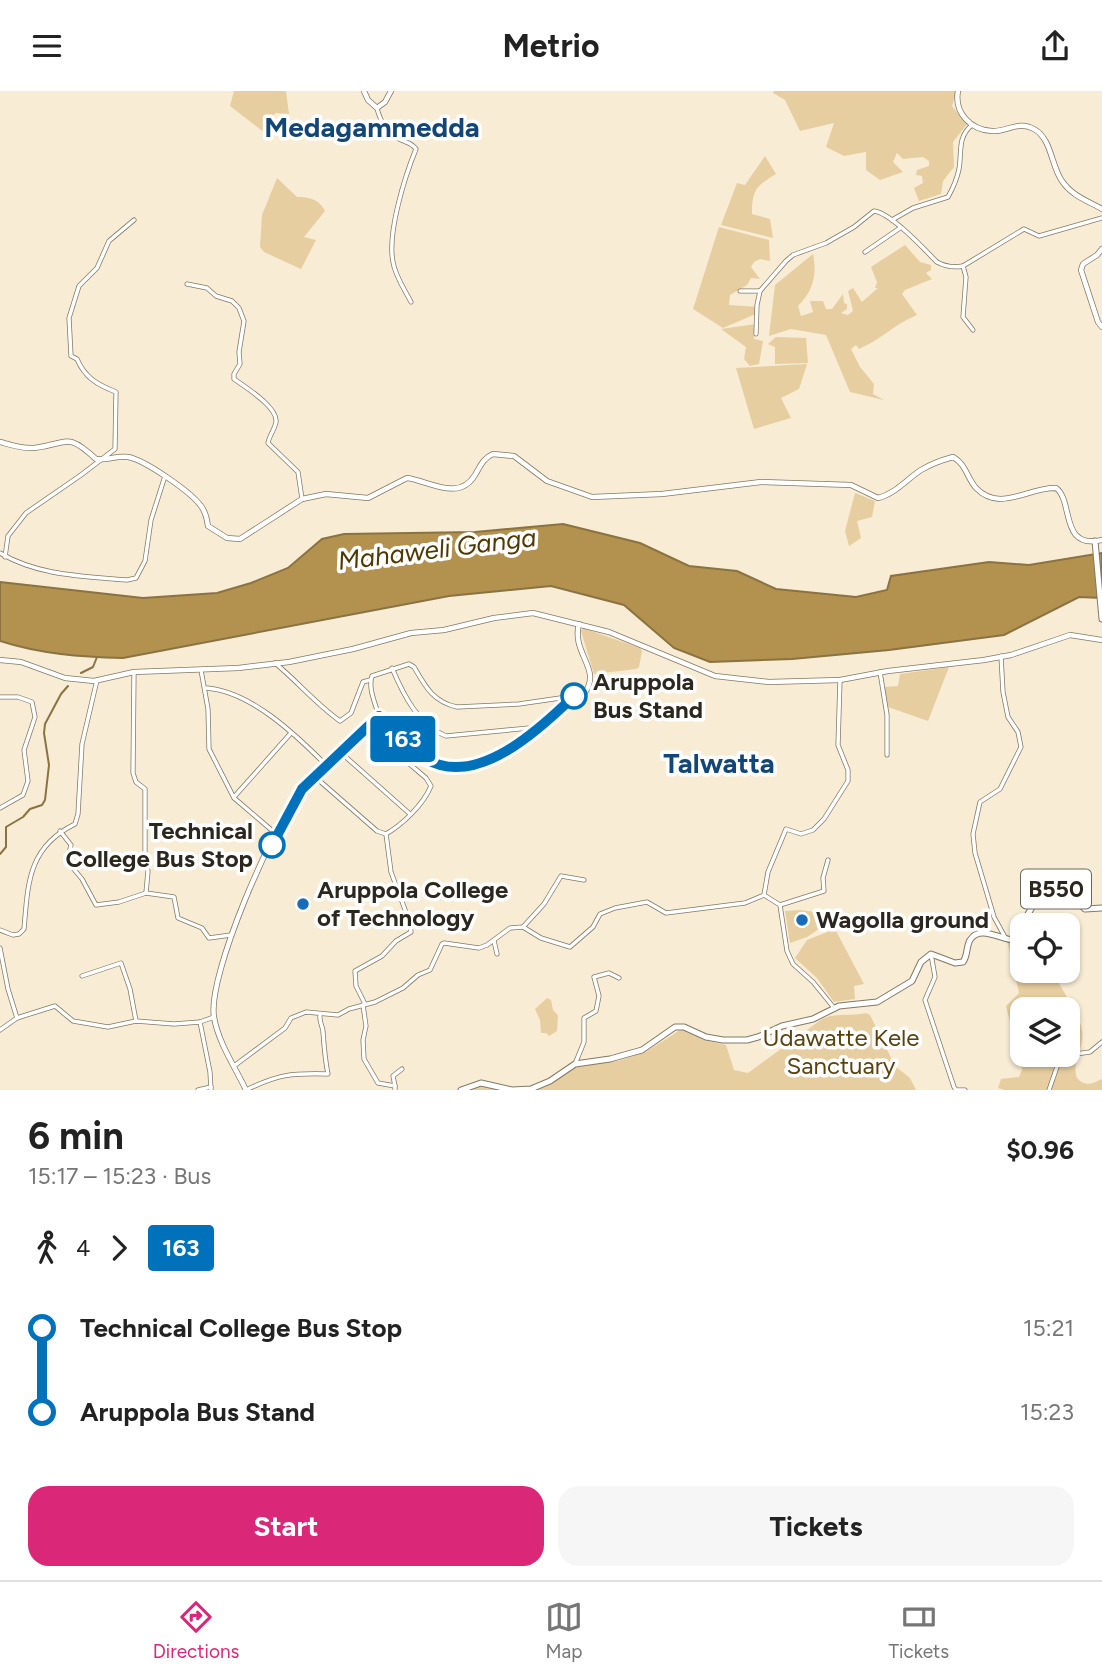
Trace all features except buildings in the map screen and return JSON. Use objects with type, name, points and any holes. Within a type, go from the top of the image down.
[{"type":"main road","points":[[1098,543],[1102,619]]},
{"type":"main road","name":"B550","points":[[1029,913],[1036,901],[1050,890],[1058,889],[1066,892],[1085,909],[1102,908]]},
{"type":"main road","name":"B550","points":[[930,954],[960,963],[966,958],[974,936],[987,933],[1010,939]]},
{"type":"main road","points":[[461,1090],[481,1083],[512,1090],[531,1089],[575,1065],[632,1054],[652,1044],[675,1027],[684,1027],[715,1039],[747,1040],[782,1025],[813,1019],[843,1005],[877,1002],[912,981],[921,963],[930,954]]},
{"type":"street","points":[[364,91],[368,100],[377,108],[387,130],[416,149],[407,170],[392,247],[397,276],[411,302]]},
{"type":"street","points":[[377,108],[385,102],[391,91]]},
{"type":"street","points":[[958,91],[958,111],[974,124],[990,131],[1020,125],[1035,129],[1046,144],[1065,185],[1075,194],[1102,209]]},
{"type":"street","points":[[891,221],[913,208],[948,197],[954,188],[960,168],[960,144],[966,130],[974,124]]},
{"type":"street","points":[[756,334],[760,291],[793,255],[826,243],[854,227],[874,211],[880,211],[937,263],[945,267],[963,266],[1024,229],[1039,236],[1102,218]]},
{"type":"street","points":[[5,557],[8,535],[26,513],[115,449],[116,393],[83,373],[77,359],[71,356],[69,318],[79,286],[97,268],[109,241],[134,220]]},
{"type":"street","points":[[865,252],[900,228]]},
{"type":"street","points":[[1102,249],[1083,264],[1081,269],[1102,327]]},
{"type":"street","points":[[963,266],[966,277],[963,317],[973,330]]},
{"type":"street","points":[[187,284],[206,288],[216,296],[232,301],[239,308],[244,321],[239,352],[240,364],[234,379],[257,395],[274,414],[276,422],[268,443],[298,472],[302,499]]},
{"type":"street","points":[[740,291],[760,291]]},
{"type":"street","points":[[0,442],[20,448],[35,448],[69,440],[99,460],[128,457],[165,475],[203,507],[208,526],[227,538],[240,539],[302,499],[326,494],[368,498],[407,478],[437,488],[456,489],[469,483],[484,460],[492,454],[514,456],[547,481],[592,497],[640,496],[761,482],[851,485],[878,498],[921,470],[953,457],[964,467],[978,490],[995,500],[1006,500],[1041,487],[1056,488],[1065,497],[1066,516],[1070,527],[1080,537],[1098,543]]},
{"type":"street","points":[[0,553],[27,567],[49,573],[127,580],[136,577],[145,561],[151,520],[165,475]]},
{"type":"street","points":[[0,660],[21,662],[65,678],[97,680],[134,672],[238,668],[353,649],[411,633],[444,630],[505,616],[533,613],[609,632],[715,676],[769,683],[840,680],[1001,656],[1070,635],[1102,640]]},
{"type":"street","points":[[274,663],[292,677],[323,709],[340,721],[351,713],[363,682],[392,668],[410,664],[433,696],[447,705],[457,707],[519,704],[584,694],[591,681],[576,638],[579,624]]},
{"type":"street","points":[[1001,656],[1003,692],[1008,717],[1018,732],[1021,747],[1000,789],[980,802],[974,834],[975,853],[995,917],[1007,940]]},
{"type":"street","points":[[392,668],[410,705],[437,733],[446,736],[542,727]]},
{"type":"street","points":[[201,669],[206,688],[209,748],[234,797],[276,834]]},
{"type":"street","points":[[134,672],[133,773],[136,782],[145,789],[145,857],[148,871],[146,894]]},
{"type":"street","points":[[880,672],[887,715],[887,755]]},
{"type":"street","points":[[0,930],[13,935],[24,929],[28,879],[48,843],[60,831],[75,824],[78,814],[82,744],[97,680]]},
{"type":"street","points":[[370,680],[379,716],[424,758],[448,766],[480,762],[510,750],[542,727],[574,696]]},
{"type":"street","points":[[764,895],[768,872],[786,829],[802,834],[813,830],[824,819],[848,781],[848,770],[838,745],[840,680]]},
{"type":"street","points":[[206,688],[235,694],[258,708],[325,764]]},
{"type":"street","points":[[0,697],[18,697],[32,702],[34,717],[24,750],[28,781],[23,795],[0,808]]},
{"type":"street","points":[[320,1014],[328,1074],[292,1073],[246,1090],[214,1017],[216,990],[231,935],[294,800],[325,764],[379,716]]},
{"type":"street","points":[[366,727],[429,783],[430,790],[410,814],[399,826],[386,834]]},
{"type":"street","points":[[234,797],[290,733]]},
{"type":"street","points":[[339,751],[410,814]]},
{"type":"street","points":[[314,776],[377,831],[386,834]]},
{"type":"street","points":[[60,831],[71,845],[67,861],[82,879],[96,905],[146,894],[174,897],[178,918],[202,927],[209,938],[231,935]]},
{"type":"street","points":[[386,834],[391,872],[411,932],[396,941],[382,956],[355,971],[356,986],[364,1004],[364,1059],[378,1083],[395,1088],[393,1076],[402,1069]]},
{"type":"street","points":[[780,905],[824,891],[823,878],[828,860]]},
{"type":"street","points":[[523,927],[544,904],[561,876],[584,880]]},
{"type":"street","points":[[764,895],[780,905],[793,964],[813,982],[835,1009]]},
{"type":"street","points":[[234,1066],[285,1028],[291,1018],[306,1012],[338,1015],[375,1002],[403,988],[418,975],[430,970],[444,943],[471,948],[487,945],[510,928],[523,927],[541,938],[570,947],[593,927],[600,914],[615,908],[648,902],[666,913],[745,903],[764,895]]},
{"type":"street","points":[[494,940],[497,954]]},
{"type":"street","points":[[0,948],[17,1019]]},
{"type":"street","points":[[930,954],[935,977],[925,1000],[954,1087],[956,1090],[965,1090]]},
{"type":"street","points":[[82,977],[121,963],[130,989],[136,1021]]},
{"type":"street","points":[[575,1065],[584,1042],[584,1018],[596,1011],[599,996],[594,977],[609,973],[620,978]]},
{"type":"street","points":[[0,1030],[17,1019],[55,1006],[66,1018],[85,1025],[117,1027],[136,1021],[174,1024],[200,1022],[214,1017]]},
{"type":"street","points":[[198,1090],[211,1088],[200,1022]]},
{"type":"street","points":[[1080,1053],[1090,1052],[1102,1042]]},
{"type":"street","points":[[1049,1090],[1057,1067]]},
{"type":"green space","points":[[234,91],[286,91],[289,114],[276,113],[267,120],[269,136],[230,106]]},
{"type":"green space","points":[[957,91],[952,106],[967,124],[953,142],[954,167],[943,181],[941,194],[919,201],[914,188],[923,183],[922,176],[916,175],[917,170],[929,166],[929,161],[923,157],[903,159],[897,153],[893,162],[903,172],[880,180],[866,170],[866,152],[844,156],[826,147],[834,123],[800,131],[785,100],[773,93]]},
{"type":"green space","points":[[765,156],[776,174],[756,189],[752,214],[770,219],[773,238],[721,225],[737,183],[745,185]]},
{"type":"green space","points":[[277,178],[297,197],[313,199],[325,211],[304,237],[316,240],[301,269],[264,252],[260,247],[262,215]]},
{"type":"green space","points":[[719,227],[769,240],[770,261],[760,259],[754,262],[751,267],[760,279],[751,278],[747,285],[730,295],[729,305],[758,307],[758,313],[723,328],[693,309]]},
{"type":"green space","points":[[905,245],[920,262],[931,265],[931,270],[926,273],[932,279],[905,290],[902,294],[917,315],[867,345],[859,349],[856,345],[851,349],[860,367],[874,384],[873,394],[884,400],[850,392],[826,335],[791,329],[769,336],[775,285],[813,254],[813,281],[808,294],[798,306],[801,316],[813,312],[810,301],[823,301],[826,309],[832,309],[843,294],[847,309],[841,313],[848,315],[853,311],[848,291],[853,288],[862,302],[878,288],[875,288],[877,282],[871,267]]},
{"type":"green space","points":[[756,324],[754,339],[763,341],[759,364],[750,366],[744,359],[746,347],[721,329]]},
{"type":"green space","points":[[776,337],[806,338],[808,363],[775,364],[775,347],[768,344]]},
{"type":"green space","points":[[807,364],[799,389],[781,398],[791,418],[754,429],[736,368]]},
{"type":"green space","points":[[855,493],[875,501],[872,517],[857,521],[861,538],[849,546],[845,531]]},
{"type":"green space","points":[[583,628],[640,648],[642,651],[639,667],[594,674],[581,631]]},
{"type":"green space","points":[[949,667],[928,721],[888,707],[884,687],[898,686],[900,674]]},
{"type":"green space","name":"Wagolla ground","points":[[785,911],[815,912],[819,929],[790,943]]},
{"type":"green space","points":[[835,929],[864,984],[854,986],[855,999],[834,1002],[817,978],[795,958],[807,940]]},
{"type":"green space","points":[[1017,983],[1059,983],[1066,997],[1015,997],[1019,993]]},
{"type":"green space","points":[[547,998],[551,1000],[553,1010],[558,1015],[557,1031],[549,1036],[541,1033],[540,1020],[535,1009]]},
{"type":"green space","points":[[1010,1002],[1010,1022],[1006,1006]]},
{"type":"green space","name":"Udawatte Kele Sanctuary","points":[[866,1013],[870,1015],[895,1066],[910,1078],[916,1090],[522,1090],[583,1064],[618,1061],[646,1052],[680,1030],[686,1030],[703,1040],[726,1045],[734,1070],[748,1073],[822,1019]]},
{"type":"green space","points":[[1080,1024],[1082,1030],[1080,1051]]},
{"type":"green space","points":[[1021,1067],[1076,1067],[1077,1078],[1083,1083],[1089,1084],[1102,1079],[1102,1090],[998,1088],[1001,1079],[1019,1077]]},
{"type":"green space","points":[[489,1084],[522,1090],[469,1090]]},
{"type":"water","name":"Mahaweli Ganga","points":[[563,524],[640,543],[689,566],[737,571],[776,589],[856,597],[887,590],[891,576],[989,562],[1029,565],[1102,553],[1102,598],[1079,597],[1004,635],[792,659],[710,662],[674,648],[624,605],[551,586],[449,596],[123,658],[61,654],[0,641],[0,582],[143,598],[217,593],[288,568],[322,539],[344,534],[475,532]]},
{"type":"waterway","points":[[81,673],[93,667],[97,657]]},
{"type":"waterway","points":[[0,854],[6,847],[6,827],[23,817],[30,809],[42,805],[45,800],[49,765],[45,724],[68,686]]},
{"type":"bus line","name":"163","points":[[272,845],[302,789],[325,764],[379,716],[424,758],[448,766],[461,766],[480,762],[526,741],[574,696]]},
{"type":"place","name":"Aruppola Bus Stand","points":[[574,696]]},
{"type":"place","name":"Technical College Bus Stop","points":[[272,845]]},
{"type":"place","name":"Aruppola College of Technology","points":[[303,904]]},
{"type":"place","name":"Wagolla ground","points":[[802,920]]},
{"type":"district","name":"Medagammedda","points":[[372,127]]},
{"type":"district","name":"Talwatta","points":[[719,763]]}]
